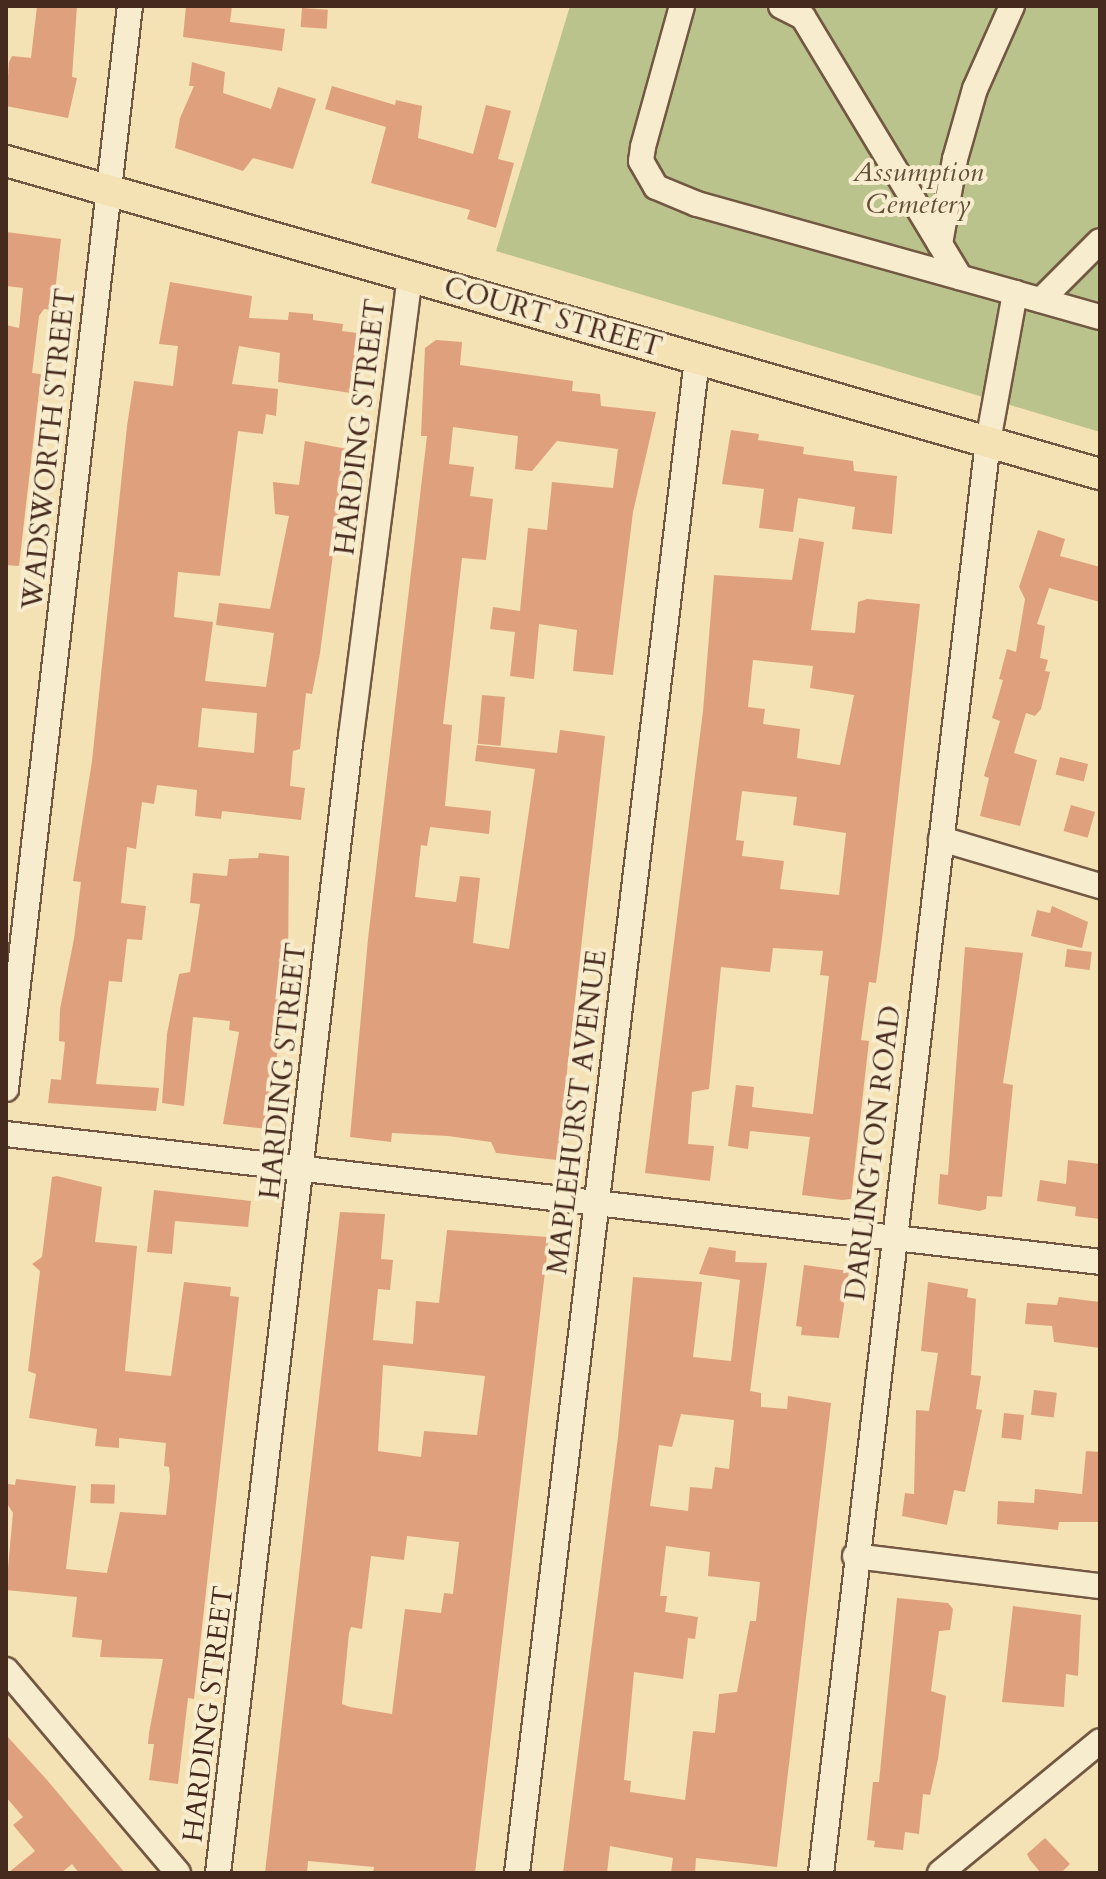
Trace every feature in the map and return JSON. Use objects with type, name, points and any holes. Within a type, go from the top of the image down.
[{"type":"main road","name":"COURT STREET","points":[[6,161],[1100,474]]},
{"type":"street","name":"WADSWORTH STREET","points":[[6,1089],[130,6]]},
{"type":"street","points":[[682,6],[643,147],[641,161],[656,187],[697,204],[1100,317]]},
{"type":"street","points":[[940,244],[955,159],[975,89],[1012,6]]},
{"type":"street","points":[[798,10],[960,277]]},
{"type":"street","points":[[1041,300],[1100,241]]},
{"type":"street","name":"HARDING STREET","points":[[218,1873],[410,276]]},
{"type":"street","name":"DARLINGTON ROAD","points":[[821,1873],[855,1556],[988,441],[1015,293]]},
{"type":"street","name":"MAPLEHURST AVENUE","points":[[517,1873],[697,358]]},
{"type":"street","points":[[941,839],[1100,886]]},
{"type":"street","points":[[6,1134],[1100,1262]]},
{"type":"street","points":[[855,1556],[1100,1586]]},
{"type":"street","points":[[6,1670],[178,1873]]},
{"type":"street","points":[[940,1873],[1100,1741]]},
{"type":"green space","name":"Assumption Cemetery","points":[[570,6],[1100,6],[1100,432],[496,251]]},
{"type":"building","points":[[37,6],[77,6],[72,77],[77,78],[68,118],[6,106],[9,62],[12,56],[31,58]]},
{"type":"building","points":[[186,6],[232,6],[230,22],[285,29],[282,51],[183,37]]},
{"type":"building","points":[[302,8],[328,10],[327,29],[301,27]]},
{"type":"building","points":[[192,62],[225,72],[223,93],[271,109],[278,87],[316,99],[293,169],[253,158],[243,171],[175,148],[180,118],[194,86],[189,86]]},
{"type":"building","points":[[332,86],[395,105],[396,100],[422,106],[418,138],[473,154],[486,105],[511,111],[498,159],[514,163],[496,228],[467,219],[470,210],[371,183],[386,127],[325,109]]},
{"type":"building","points":[[6,232],[61,239],[53,310],[44,309],[39,316],[32,373],[41,374],[19,566],[6,565],[6,325],[19,328],[23,288],[6,286]]},
{"type":"building","points":[[170,282],[252,296],[249,318],[288,320],[289,312],[313,314],[313,320],[343,324],[342,331],[357,333],[351,393],[278,382],[280,353],[239,346],[232,384],[278,389],[276,416],[266,414],[263,434],[238,431],[220,576],[178,572],[174,617],[213,622],[205,681],[266,687],[274,633],[216,625],[219,603],[270,609],[289,516],[275,514],[273,482],[299,485],[305,441],[347,449],[320,653],[312,694],[306,693],[300,749],[293,751],[290,786],[305,788],[301,820],[222,811],[221,819],[195,816],[197,790],[157,785],[154,804],[142,802],[136,849],[127,847],[121,903],[146,906],[142,940],[127,939],[122,982],[109,981],[96,1084],[159,1088],[156,1111],[48,1103],[51,1079],[61,1080],[65,1042],[59,1041],[60,1009],[81,882],[73,881],[92,761],[134,381],[173,386],[178,346],[159,344]],"holes":[[[202,708],[257,713],[254,753],[198,747]]]},
{"type":"building","points":[[436,340],[462,342],[460,365],[573,381],[572,391],[600,394],[601,406],[656,412],[633,512],[613,675],[573,671],[577,630],[539,624],[534,679],[510,676],[515,632],[490,629],[493,607],[520,611],[528,528],[547,530],[552,482],[613,488],[618,449],[557,441],[532,471],[515,469],[518,436],[453,427],[449,464],[474,467],[470,496],[493,499],[486,560],[462,558],[443,724],[452,725],[445,806],[491,811],[489,834],[430,827],[427,846],[421,845],[415,897],[456,902],[460,876],[480,878],[473,943],[509,949],[535,769],[475,761],[477,745],[557,753],[560,730],[605,736],[557,1160],[496,1153],[491,1142],[448,1136],[392,1133],[391,1142],[350,1137],[368,939],[427,436],[421,436],[425,348]]},
{"type":"building","points":[[731,430],[759,434],[758,440],[804,447],[803,454],[853,461],[854,471],[897,476],[892,534],[852,529],[855,507],[798,498],[793,532],[759,528],[764,489],[722,484]]},
{"type":"building","points":[[1038,530],[1065,539],[1060,556],[1100,567],[1100,602],[1049,588],[1037,624],[1045,626],[1040,658],[1048,660],[1045,671],[1050,672],[1041,709],[1035,716],[1026,713],[1014,753],[1037,760],[1020,826],[980,816],[989,778],[984,776],[1000,721],[992,718],[1003,680],[999,679],[1007,649],[1016,652],[1025,599],[1019,587]]},
{"type":"building","points":[[799,538],[824,542],[811,630],[855,633],[858,602],[867,599],[920,604],[882,939],[876,983],[869,982],[861,1040],[869,1041],[851,1199],[842,1200],[802,1195],[810,1137],[750,1131],[748,1149],[728,1146],[736,1085],[754,1087],[752,1107],[813,1114],[829,976],[820,975],[823,951],[773,948],[770,972],[721,967],[709,1089],[692,1092],[688,1144],[714,1146],[710,1181],[645,1173],[703,711],[714,575],[792,580]],"holes":[[[753,660],[813,666],[810,688],[854,695],[840,765],[797,758],[800,729],[763,724],[765,709],[748,707]],[[742,791],[797,797],[793,825],[846,833],[839,895],[780,889],[784,861],[742,856],[744,841],[736,840]]]},
{"type":"building","points":[[482,695],[505,697],[501,746],[478,744]]},
{"type":"building","points":[[1060,757],[1088,764],[1084,781],[1056,774]]},
{"type":"building","points":[[1071,805],[1095,812],[1088,838],[1064,831]]},
{"type":"building","points":[[259,853],[289,856],[288,963],[268,1129],[223,1124],[239,1032],[229,1030],[230,1021],[193,1017],[184,1106],[162,1103],[167,1034],[179,974],[190,972],[200,904],[190,903],[193,873],[227,876],[229,859],[258,858]]},
{"type":"building","points":[[1052,906],[1088,922],[1082,948],[1031,936],[1037,910],[1050,913]]},
{"type":"building","points":[[965,947],[1023,953],[1003,1083],[1013,1085],[1002,1197],[987,1196],[986,1209],[979,1211],[938,1204],[940,1174],[948,1175]]},
{"type":"building","points":[[1067,949],[1092,952],[1090,970],[1065,967]]},
{"type":"building","points":[[1068,1160],[1100,1164],[1100,1219],[1075,1216],[1076,1207],[1037,1201],[1040,1180],[1066,1184]]},
{"type":"building","points":[[52,1177],[102,1187],[95,1242],[137,1246],[125,1371],[171,1376],[184,1282],[231,1287],[230,1296],[239,1297],[194,1699],[188,1698],[178,1784],[149,1780],[154,1744],[148,1744],[149,1733],[163,1659],[100,1657],[102,1640],[72,1637],[77,1597],[6,1590],[13,1513],[6,1502],[8,1484],[15,1485],[16,1479],[76,1486],[66,1569],[107,1573],[120,1512],[166,1515],[170,1477],[169,1467],[164,1466],[166,1443],[119,1438],[119,1448],[95,1446],[97,1429],[29,1418],[36,1374],[28,1371],[40,1271],[32,1264],[42,1257]]},
{"type":"building","points":[[154,1190],[251,1201],[248,1227],[175,1221],[172,1254],[147,1252]]},
{"type":"building","points":[[340,1212],[385,1214],[381,1259],[393,1260],[390,1290],[378,1289],[373,1340],[413,1344],[416,1301],[439,1303],[447,1230],[549,1237],[475,1873],[373,1873],[374,1867],[308,1861],[307,1873],[265,1873]],"holes":[[[383,1365],[485,1376],[477,1435],[424,1431],[421,1457],[378,1451]],[[407,1536],[459,1542],[453,1594],[444,1593],[441,1613],[405,1609],[392,1714],[350,1707],[342,1704],[349,1633],[351,1627],[362,1629],[371,1556],[404,1560]]]},
{"type":"building","points":[[709,1247],[736,1251],[735,1262],[767,1263],[750,1391],[761,1393],[761,1407],[787,1409],[788,1396],[831,1403],[777,1867],[696,1858],[695,1873],[671,1873],[673,1858],[610,1846],[607,1873],[563,1873],[618,1437],[633,1277],[702,1282],[693,1357],[731,1361],[740,1280],[699,1274]],"holes":[[[681,1414],[734,1420],[729,1469],[715,1467],[712,1489],[690,1487],[688,1511],[650,1506],[659,1445],[672,1447]],[[666,1546],[710,1552],[708,1576],[760,1582],[756,1621],[750,1621],[737,1692],[719,1694],[715,1733],[693,1731],[685,1800],[630,1792],[631,1781],[624,1780],[634,1672],[683,1679],[688,1638],[695,1639],[698,1617],[665,1612],[667,1596],[660,1596]]]},
{"type":"building","points":[[804,1265],[849,1271],[839,1338],[801,1335],[802,1327],[796,1326]]},
{"type":"building","points":[[928,1282],[968,1289],[967,1297],[976,1299],[971,1375],[981,1376],[976,1409],[982,1410],[965,1492],[954,1490],[947,1525],[902,1516],[905,1493],[914,1494],[916,1410],[929,1411],[938,1353],[921,1351]]},
{"type":"building","points":[[1059,1297],[1100,1302],[1100,1348],[1054,1342],[1052,1326],[1025,1324],[1027,1303],[1057,1305]]},
{"type":"building","points":[[1034,1390],[1057,1393],[1054,1418],[1031,1415]]},
{"type":"building","points":[[1004,1413],[1024,1415],[1021,1440],[1001,1438]]},
{"type":"building","points":[[1086,1451],[1100,1452],[1100,1522],[1059,1522],[1058,1530],[997,1524],[998,1501],[1034,1503],[1035,1489],[1082,1494]]},
{"type":"building","points":[[91,1484],[115,1485],[114,1504],[90,1503]]},
{"type":"building","points":[[897,1598],[948,1603],[953,1609],[950,1630],[939,1631],[931,1691],[946,1696],[938,1759],[930,1795],[923,1794],[919,1834],[905,1832],[903,1850],[874,1847],[875,1841],[867,1840],[873,1782],[879,1782]]},
{"type":"building","points":[[1013,1606],[1081,1615],[1078,1676],[1066,1674],[1064,1707],[1002,1702]]},
{"type":"building","points":[[6,1735],[125,1873],[79,1873],[72,1864],[61,1873],[8,1873],[35,1851],[13,1825],[23,1817],[6,1797]]},
{"type":"building","points":[[1045,1838],[1070,1864],[1061,1873],[1041,1873],[1027,1854]]}]
